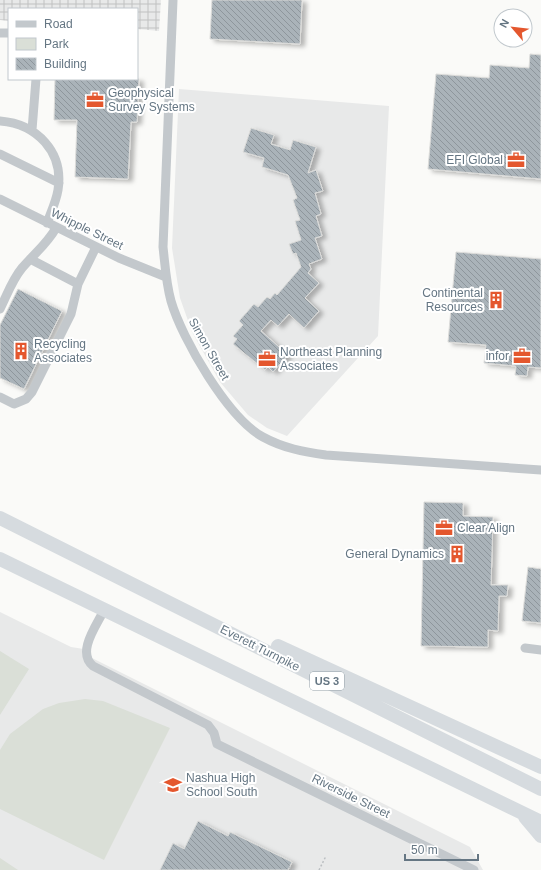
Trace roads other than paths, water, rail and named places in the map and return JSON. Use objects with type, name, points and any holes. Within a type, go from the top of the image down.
[{"type":"highway","name":"Everett Turnpike","points":[[0,518],[541,789]]},
{"type":"highway","name":"US 3","points":[[0,559],[541,822]]},
{"type":"highway","points":[[112,573],[388,695],[541,767]]},
{"type":"highway","points":[[521,812],[541,836]]},
{"type":"street","name":"Simon Street","points":[[173,0],[163,247],[166,277],[176,316],[207,375],[242,422],[261,436],[282,446],[326,455],[541,470]]},
{"type":"street","points":[[32,130],[36,80]]},
{"type":"street","points":[[0,121],[14,123],[32,130],[49,146],[54,154],[59,184],[54,205],[46,223]]},
{"type":"street","points":[[0,154],[59,184]]},
{"type":"street","name":"Whipple Street","points":[[0,199],[96,247],[166,277]]},
{"type":"street","points":[[0,309],[15,278],[30,259],[45,244],[56,228]]},
{"type":"street","points":[[0,397],[14,404],[26,399],[32,392],[71,314],[78,284],[96,247]]},
{"type":"street","points":[[30,259],[78,284]]},
{"type":"street","name":"Riverside Street","points":[[104,610],[86,649],[86,657],[90,665],[208,725],[214,733],[217,744],[474,870]]},
{"type":"street","points":[[526,648],[541,650]]},
{"type":"place","name":"Geophysical Survey Systems","points":[[95,100]]},
{"type":"place","name":"EFI Global","points":[[516,160]]},
{"type":"place","name":"Continental Resources","points":[[496,300]]},
{"type":"place","name":"Recycling Associates","points":[[21,351]]},
{"type":"place","name":"infor","points":[[522,356]]},
{"type":"place","name":"Northeast Planning Associates","points":[[267,359]]},
{"type":"place","name":"Clear Align","points":[[444,528]]},
{"type":"place","name":"General Dynamics","points":[[457,554]]},
{"type":"place","name":"Nashua High School South","points":[[173,785]]}]
